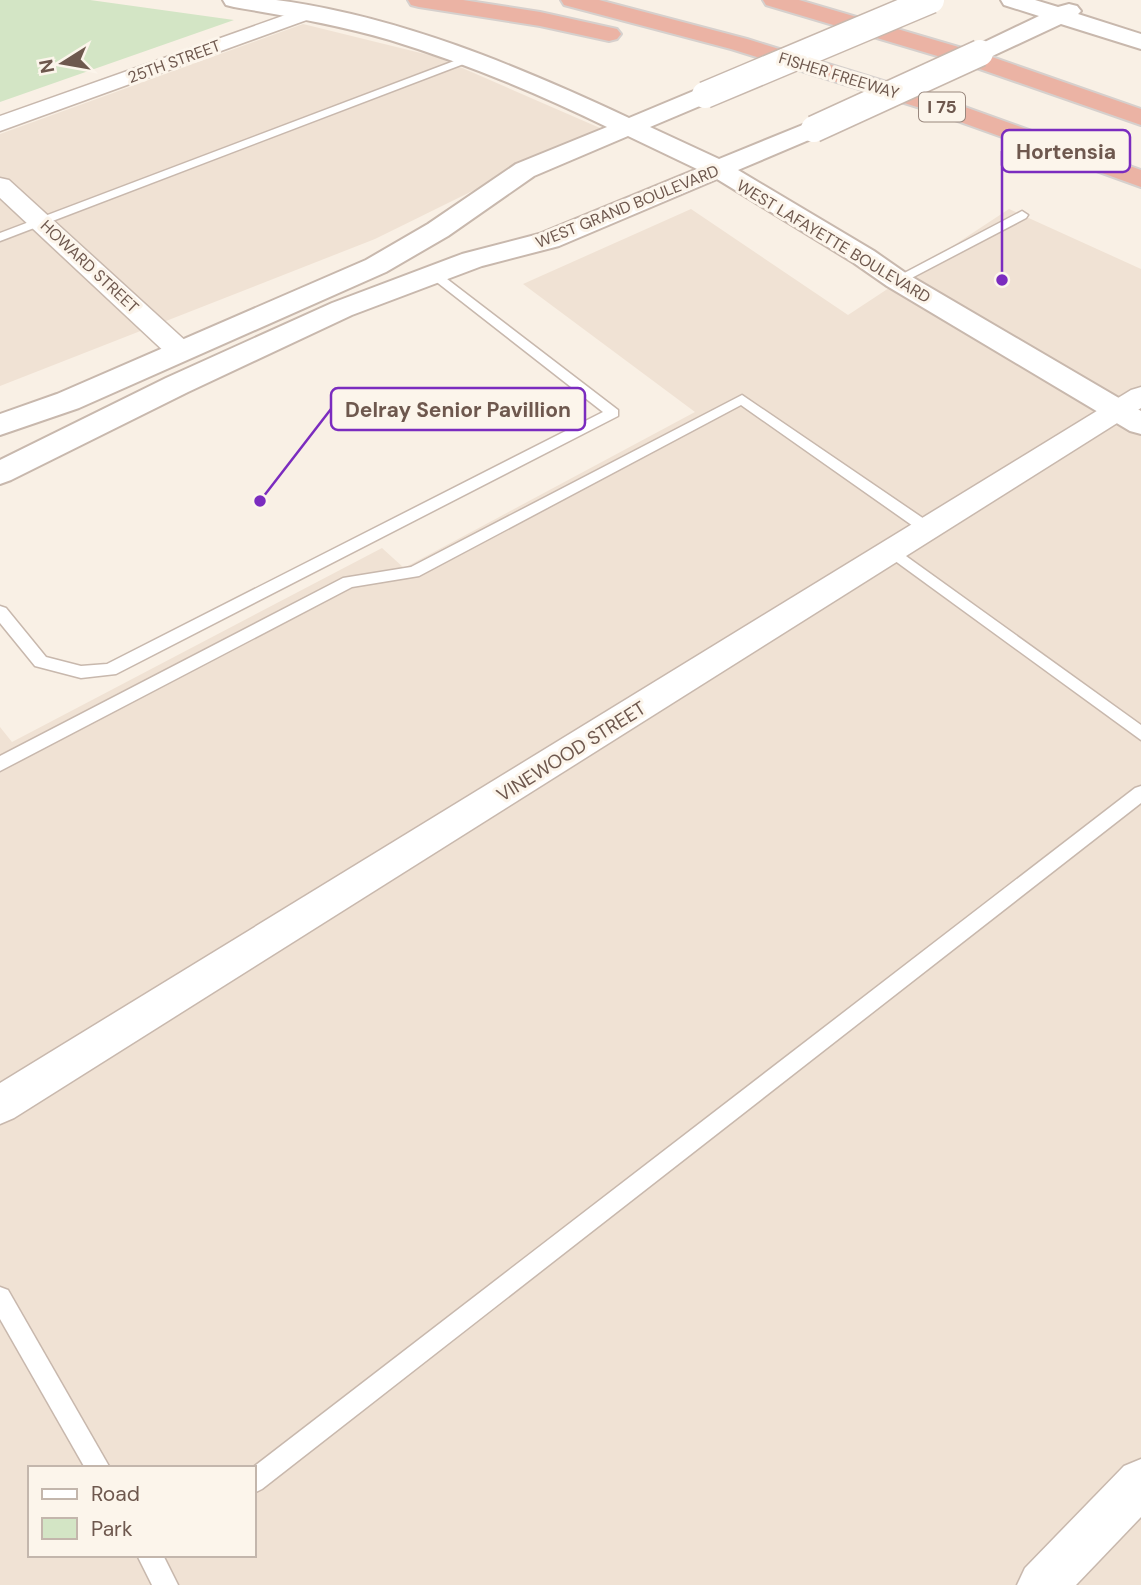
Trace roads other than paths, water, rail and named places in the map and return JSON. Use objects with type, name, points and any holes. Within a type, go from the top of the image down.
[{"type":"highway","points":[[419,0],[588,29],[993,124],[1141,196]]},
{"type":"highway","name":"FISHER FREEWAY","points":[[572,0],[739,44],[993,124],[1141,178]]},
{"type":"highway","points":[[774,0],[1035,79]]},
{"type":"highway","points":[[831,0],[1141,117]]},
{"type":"street","name":"WEST LAFAYETTE BOULEVARD","points":[[234,0],[308,13],[395,34],[470,58],[629,128],[718,169],[864,257],[897,280],[1133,410]]},
{"type":"street","points":[[0,425],[37,414],[376,266],[438,230],[525,170],[931,0]]},
{"type":"street","points":[[1012,0],[1141,43]]},
{"type":"street","name":"WEST GRAND BOULEVARD","points":[[0,473],[342,309],[434,273],[549,240],[814,129],[1093,0]]},
{"type":"street","name":"25TH STREET","points":[[0,124],[308,13]]},
{"type":"street","name":"HOWARD STREET","points":[[0,185],[179,350]]},
{"type":"street","points":[[94,389],[118,415]]},
{"type":"street","name":"VINEWOOD STREET","points":[[0,1105],[892,551],[1133,410]]},
{"type":"street","points":[[1042,1585],[1141,1483]]},
{"type":"lane","points":[[0,237],[470,58]]},
{"type":"lane","points":[[897,280],[1022,215]]},
{"type":"lane","points":[[0,612],[41,662],[81,672],[110,670],[613,413],[434,273]]},
{"type":"lane","points":[[0,764],[349,582],[414,572],[742,398],[928,529]]},
{"type":"lane","points":[[892,551],[1141,734]]},
{"type":"lane","points":[[256,1479],[1141,793]]},
{"type":"lane","points":[[0,1298],[97,1466]]},
{"type":"lane","points":[[153,1557],[166,1585]]},
{"type":"place","name":"Hortensia","points":[[1002,280]]},
{"type":"place","name":"Delray Senior Pavillion","points":[[260,501]]}]
